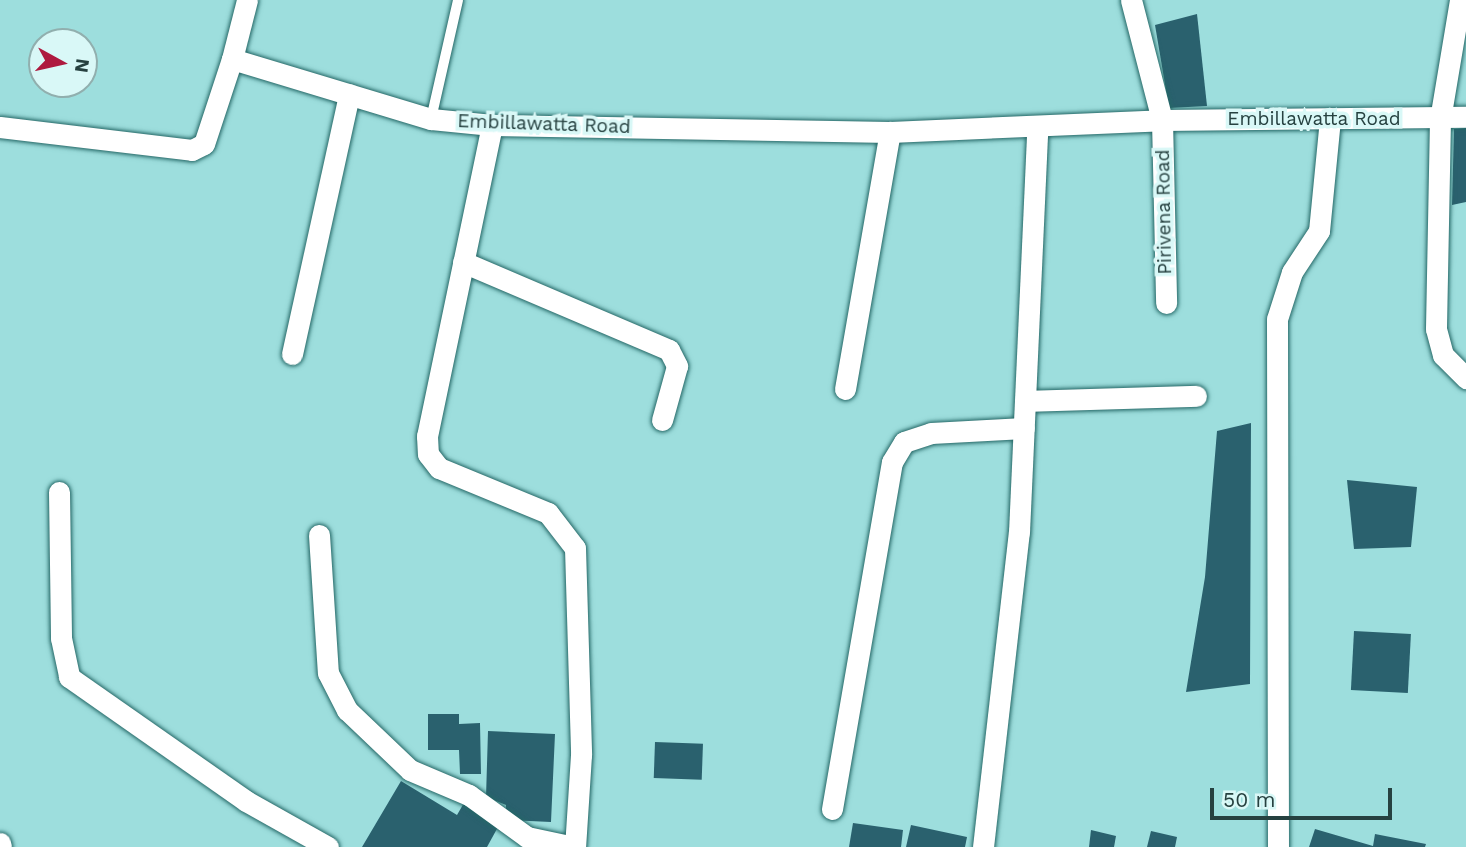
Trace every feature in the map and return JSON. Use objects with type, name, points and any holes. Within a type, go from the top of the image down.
[{"type":"street","points":[[0,127],[192,150],[204,144],[232,59],[247,0]]},
{"type":"street","points":[[1131,0],[1162,120]]},
{"type":"street","points":[[1460,0],[1440,119],[1436,329],[1443,355],[1466,378]]},
{"type":"street","name":"Embillawatta Road","points":[[232,59],[431,119],[492,125],[890,132],[1037,128],[1162,120],[1466,117]]},
{"type":"street","points":[[292,354],[349,94]]},
{"type":"street","points":[[1278,847],[1277,319],[1292,272],[1318,231],[1326,194],[1330,119]]},
{"type":"street","name":"Pirivena Road","points":[[1162,120],[1166,303]]},
{"type":"street","points":[[319,535],[328,673],[347,710],[410,770],[469,794],[527,837],[575,847],[581,755],[575,548],[548,513],[439,468],[428,454],[427,436],[492,125]]},
{"type":"street","points":[[983,847],[1020,532],[1037,128]]},
{"type":"street","points":[[845,389],[890,132]]},
{"type":"street","points":[[463,262],[669,350],[677,366],[662,421]]},
{"type":"street","points":[[1025,401],[1196,396]]},
{"type":"street","points":[[832,810],[892,462],[904,442],[931,433],[1024,429]]},
{"type":"street","points":[[59,492],[61,638],[69,677],[246,801],[328,847]]},
{"type":"lane","points":[[431,119],[458,0]]},
{"type":"building","points":[[1197,14],[1207,106],[1169,108],[1155,25]]},
{"type":"building","points":[[1466,128],[1466,202],[1452,205],[1454,129]]},
{"type":"building","points":[[1251,423],[1250,684],[1186,692],[1205,577],[1217,431]]},
{"type":"building","points":[[1347,480],[1417,487],[1411,547],[1354,549]]},
{"type":"building","points":[[1354,631],[1411,634],[1408,693],[1351,690]]},
{"type":"building","points":[[428,714],[459,714],[459,724],[480,723],[481,774],[460,774],[459,750],[428,750]]},
{"type":"building","points":[[488,731],[555,734],[551,822],[506,820],[506,805],[486,797]]},
{"type":"building","points":[[655,742],[703,744],[702,780],[654,778]]},
{"type":"building","points":[[401,781],[457,815],[468,796],[498,827],[487,847],[362,847]]},
{"type":"building","points":[[853,823],[903,830],[901,847],[849,847]]},
{"type":"building","points":[[911,825],[967,837],[965,847],[906,847]]},
{"type":"building","points":[[1315,829],[1373,846],[1375,834],[1426,844],[1425,847],[1309,847]]},
{"type":"building","points":[[1091,830],[1116,836],[1114,847],[1089,847]]},
{"type":"building","points":[[1151,831],[1177,837],[1175,847],[1147,847]]}]
